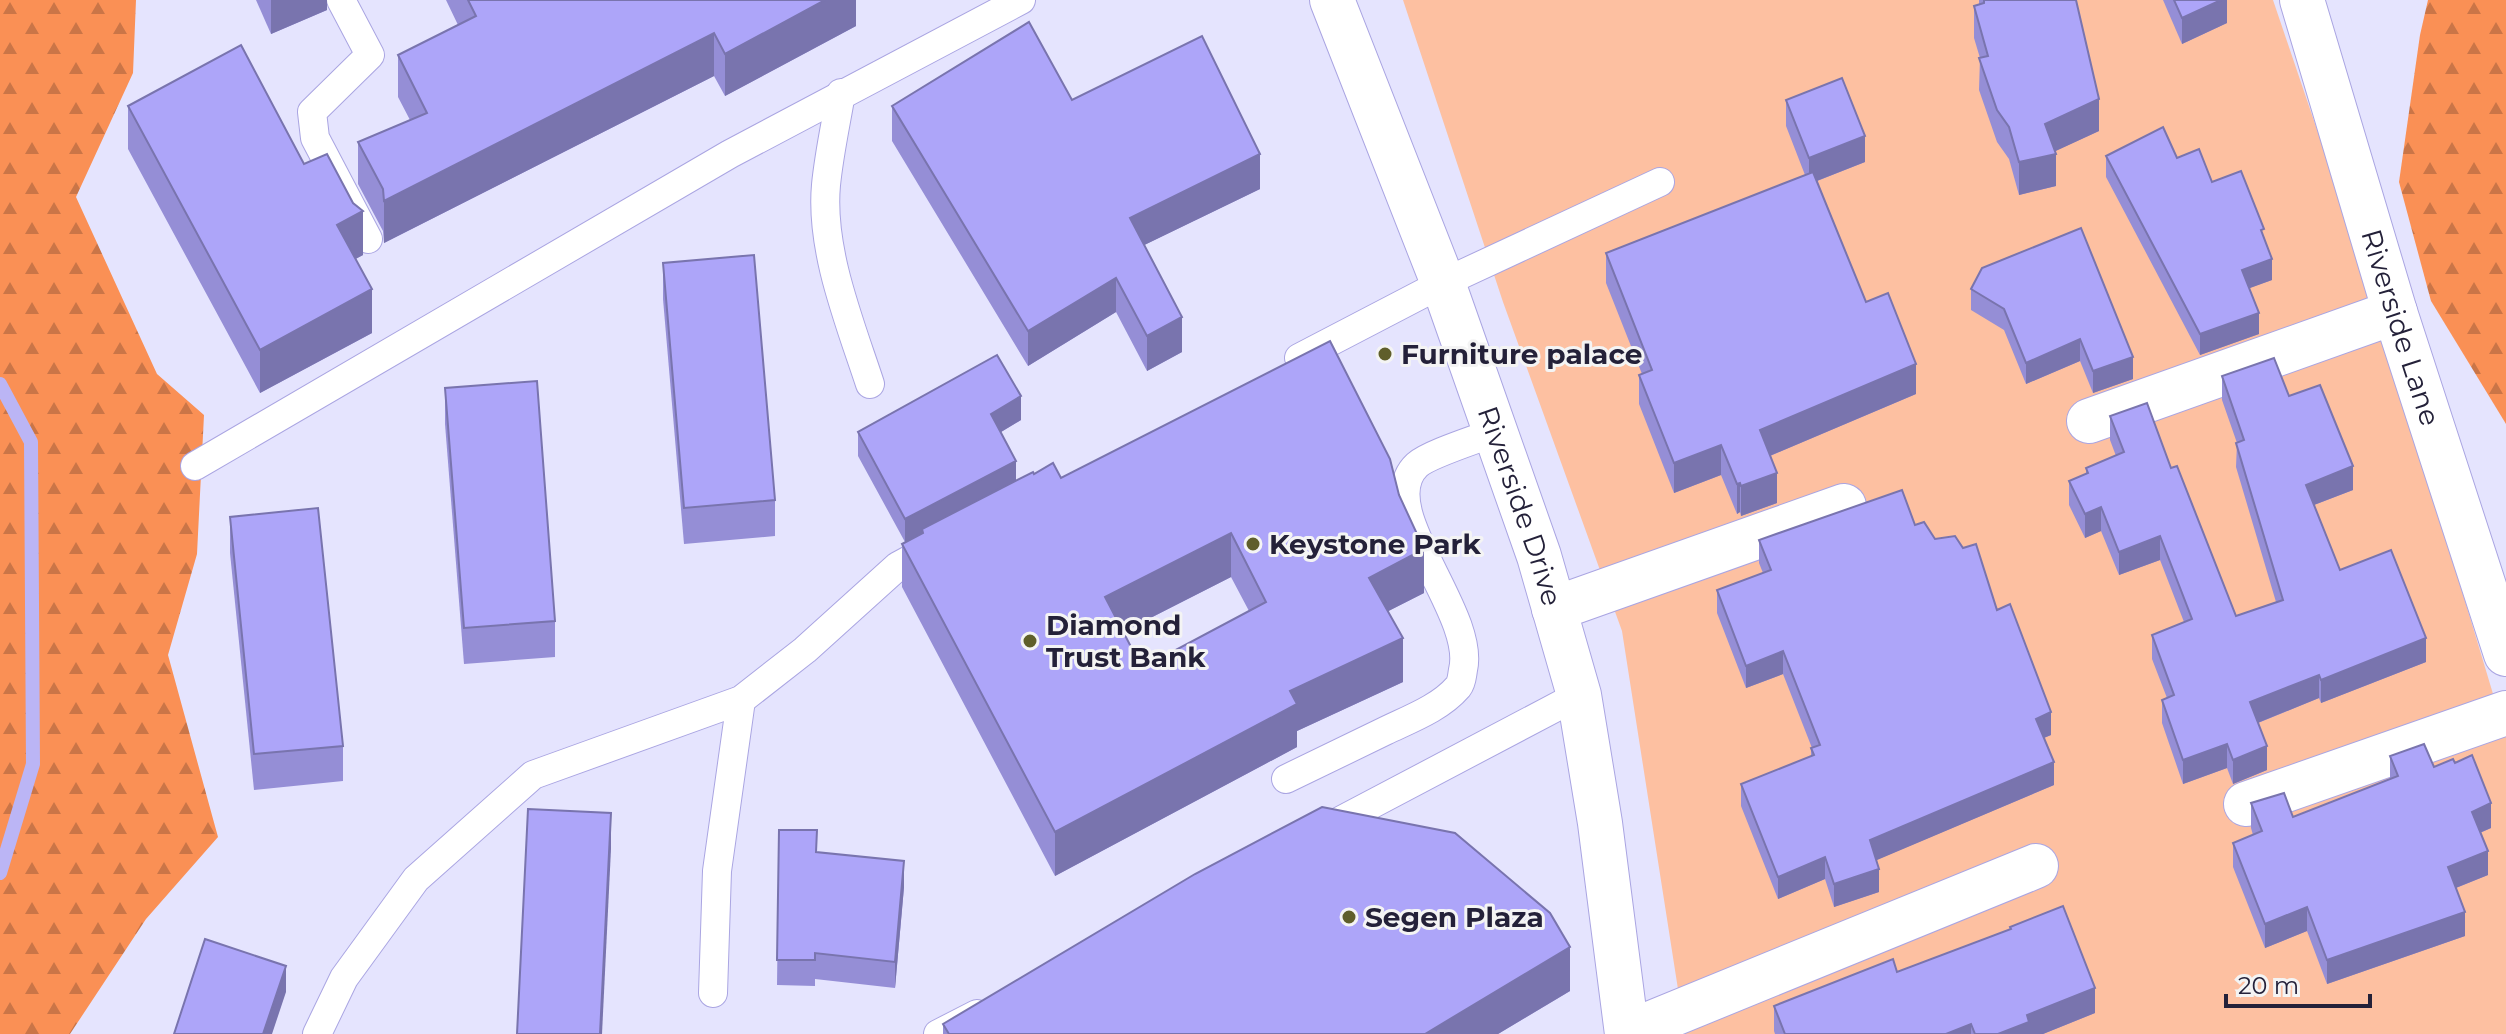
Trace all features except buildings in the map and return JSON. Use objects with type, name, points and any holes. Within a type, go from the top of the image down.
[{"type":"street","name":"Riverside Drive","points":[[1332,0],[1443,283],[1539,556],[1579,695],[1600,823],[1627,1033]]},
{"type":"street","name":"Riverside Lane","points":[[2302,0],[2395,312],[2506,654]]},
{"type":"street","points":[[2089,421],[2395,312]]},
{"type":"street","points":[[1554,609],[1844,506]]},
{"type":"street","points":[[2246,804],[2506,713]]},
{"type":"street","points":[[1627,1033],[2036,866]]},
{"type":"lane","points":[[341,0],[370,55],[312,112],[313,125],[315,138],[368,239]]},
{"type":"lane","points":[[195,466],[730,154],[1021,0]]},
{"type":"lane","points":[[841,93],[826,187],[828,227],[838,286],[870,384]]},
{"type":"lane","points":[[1276,370],[1443,283],[1660,182]]},
{"type":"lane","points":[[1286,779],[1428,710],[1460,685],[1466,660],[1462,634],[1412,528],[1405,491],[1418,463],[1495,432]]},
{"type":"lane","points":[[317,1034],[344,978],[416,879],[533,775],[741,700],[805,650],[898,566],[954,537]]},
{"type":"lane","points":[[1300,843],[1579,695]]},
{"type":"lane","points":[[713,993],[717,871],[741,700]]},
{"type":"lane","points":[[938,1034],[994,1005]]},
{"type":"green space","points":[[0,0],[136,0],[133,73],[76,197],[157,374],[204,415],[197,554],[168,655],[218,837],[146,919],[70,1034],[0,1034]]},
{"type":"green space","points":[[2428,0],[2506,0],[2506,424],[2431,301],[2399,182]]},
{"type":"shaded area","points":[[1403,0],[2273,0],[2372,292],[2506,737],[2506,1034],[1685,1034],[1622,631],[1503,302]]},
{"type":"waterway","points":[[0,384],[31,442],[33,764],[0,873]]},
{"type":"place","name":"Furniture palace","points":[[1385,354]]},
{"type":"place","name":"Keystone Park","points":[[1253,544]]},
{"type":"place","name":"Diamond Trust Bank","points":[[1030,641]]},
{"type":"place","name":"Segen Plaza","points":[[1349,917]]}]
